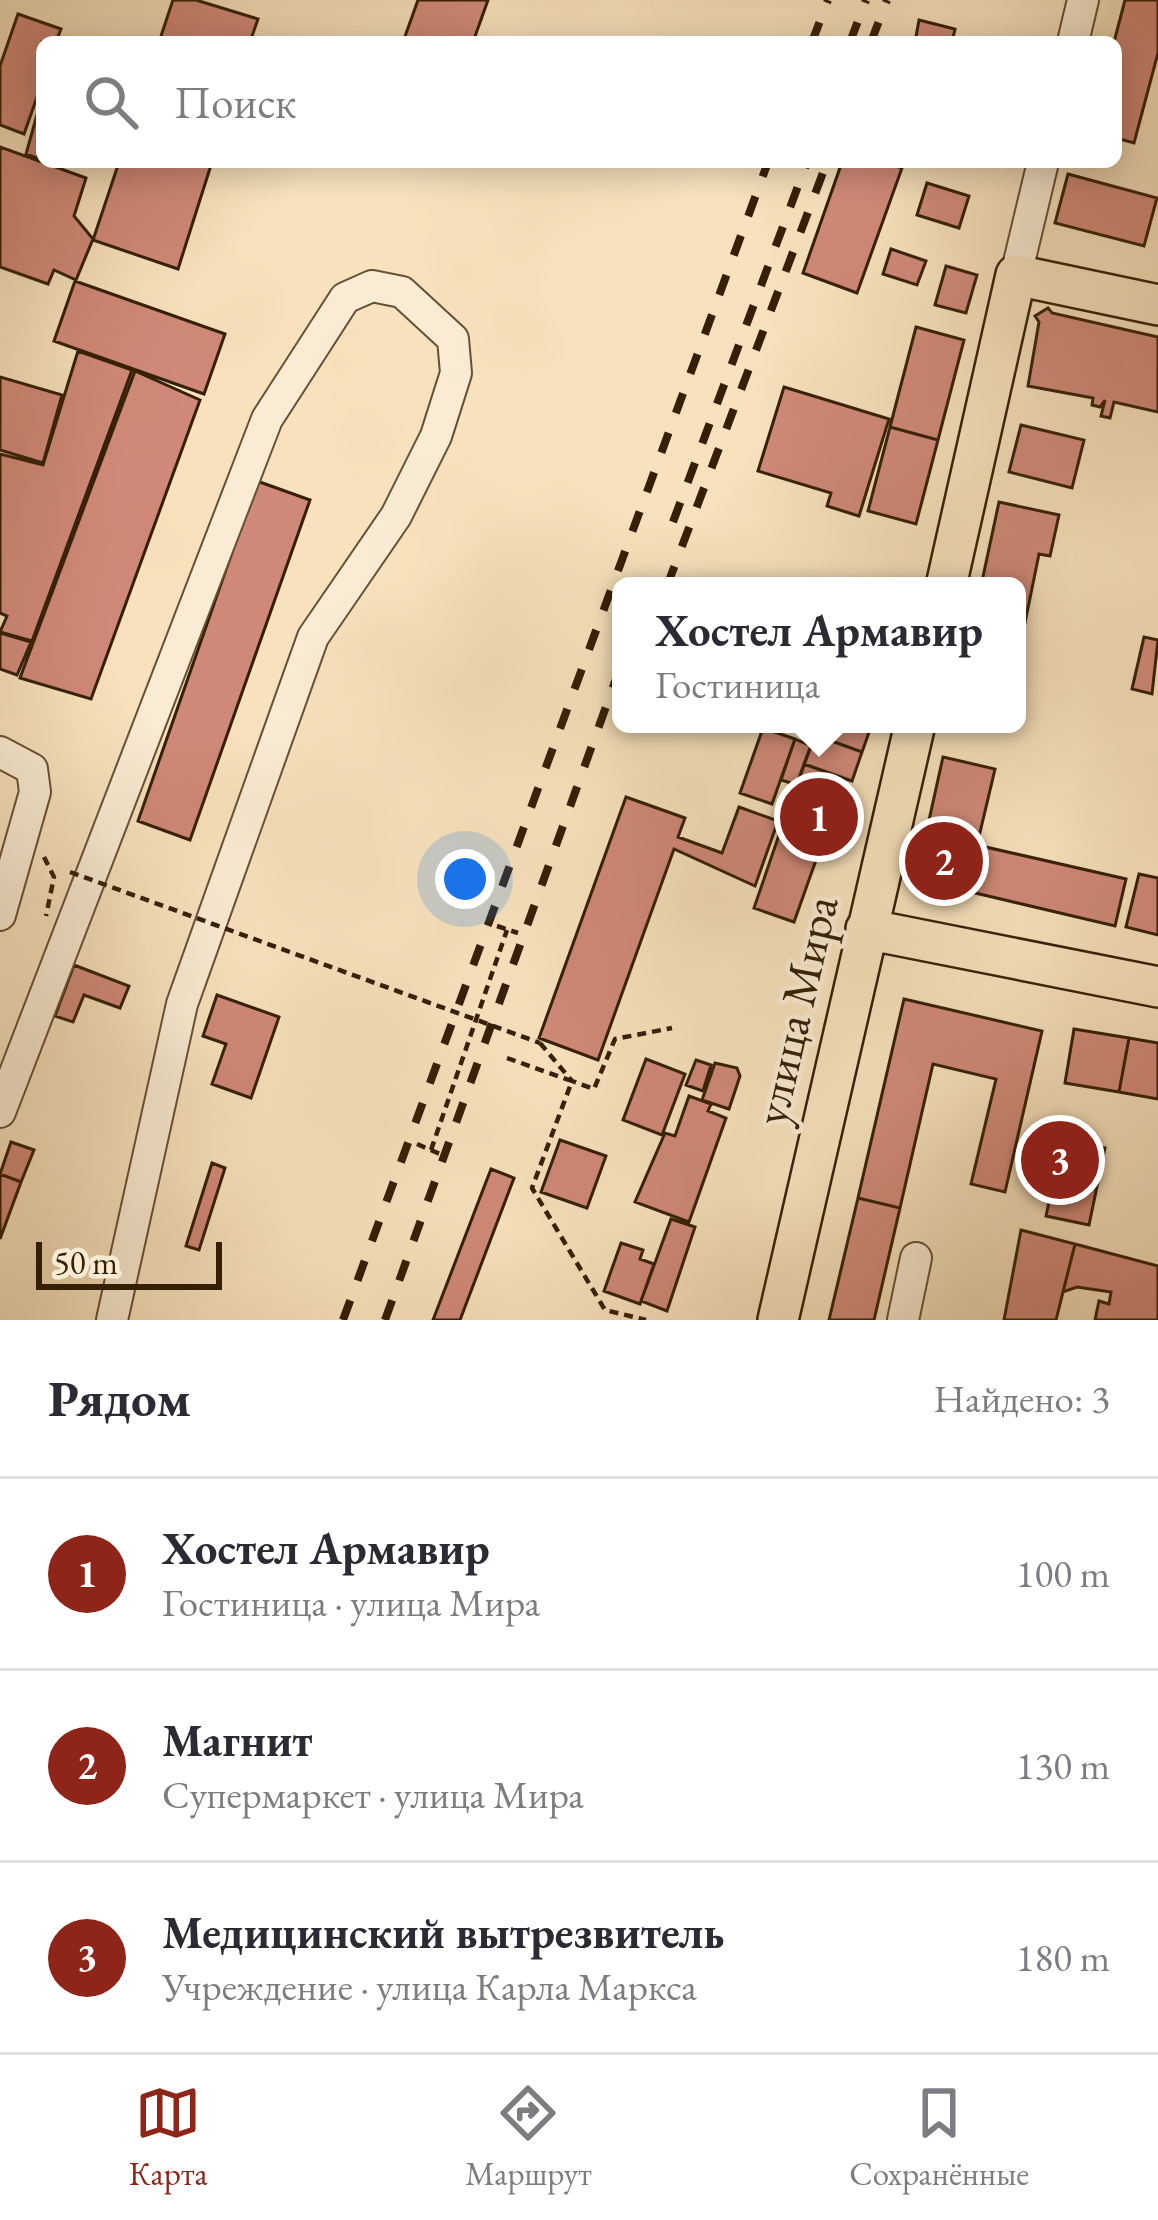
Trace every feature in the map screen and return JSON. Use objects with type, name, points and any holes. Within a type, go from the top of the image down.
[{"type":"main road","points":[[948,577],[1016,275],[1158,305]]},
{"type":"main road","name":"улица Мира","points":[[778,1320],[913,733]]},
{"type":"main road","points":[[866,929],[1158,987]]},
{"type":"street","points":[[1074,36],[1083,0]]},
{"type":"street","points":[[1016,275],[1042,168]]},
{"type":"street","points":[[0,1112],[267,419],[345,298],[372,286],[402,292],[453,339],[456,373],[436,436],[396,516],[314,637],[182,1004],[112,1320]]},
{"type":"street","points":[[0,752],[32,769],[35,791],[0,914]]},
{"type":"street","points":[[902,1320],[916,1258]]},
{"type":"path","points":[[70,872],[540,1042],[572,1081]]},
{"type":"path","points":[[497,926],[518,933]]},
{"type":"path","points":[[431,1150],[507,930]]},
{"type":"path","points":[[507,1058],[594,1089],[615,1039],[672,1028]]},
{"type":"path","points":[[572,1081],[532,1188],[605,1310],[646,1320]]},
{"type":"path","points":[[417,1144],[440,1154]]},
{"type":"building","points":[[173,0],[196,0],[258,19],[252,36],[161,36]]},
{"type":"building","points":[[418,0],[488,0],[475,36],[405,36]]},
{"type":"building","points":[[1125,0],[1158,0],[1158,53],[1134,143],[1122,140],[1122,36],[1116,36]]},
{"type":"building","points":[[18,14],[61,29],[58,36],[36,36],[36,100],[24,134],[0,125],[0,66]]},
{"type":"building","points":[[919,20],[955,29],[953,36],[916,36]]},
{"type":"building","points":[[36,118],[36,158],[26,154]]},
{"type":"building","points":[[0,147],[36,160],[36,168],[58,168],[86,178],[74,216],[93,239],[76,280],[54,270],[48,284],[0,267]]},
{"type":"building","points":[[117,168],[210,168],[178,269],[93,240]]},
{"type":"building","points":[[840,168],[902,168],[857,293],[803,273]]},
{"type":"building","points":[[1068,174],[1157,198],[1144,246],[1055,223]]},
{"type":"building","points":[[927,183],[969,196],[959,228],[917,215]]},
{"type":"building","points":[[891,249],[926,261],[917,285],[883,274]]},
{"type":"building","points":[[946,266],[977,275],[966,313],[935,305]]},
{"type":"building","points":[[75,281],[225,334],[204,394],[54,341]]},
{"type":"building","points":[[1048,308],[1052,313],[1158,337],[1158,412],[1114,402],[1110,418],[1101,416],[1105,400],[1100,407],[1092,405],[1093,398],[1028,386],[1039,322],[1035,316]]},
{"type":"building","points":[[916,327],[964,340],[938,440],[890,427]]},
{"type":"building","points":[[78,351],[132,370],[32,641],[0,632],[7,616],[0,613],[0,454],[43,465]]},
{"type":"building","points":[[135,371],[200,400],[91,699],[20,678]]},
{"type":"building","points":[[0,377],[62,395],[43,463],[0,450]]},
{"type":"building","points":[[784,387],[889,419],[859,516],[827,506],[831,493],[758,471]]},
{"type":"building","points":[[1021,425],[1084,440],[1072,488],[1009,472]]},
{"type":"building","points":[[890,427],[938,440],[916,524],[868,511]]},
{"type":"building","points":[[257,481],[310,500],[190,840],[138,821]]},
{"type":"building","points":[[999,502],[1059,515],[1050,556],[1039,554],[1026,618],[1026,577],[983,577]]},
{"type":"building","points":[[0,633],[31,642],[17,675],[0,669]]},
{"type":"building","points":[[1144,637],[1158,640],[1152,694],[1132,689]]},
{"type":"building","points":[[761,733],[795,739],[772,804],[740,793]]},
{"type":"building","points":[[816,733],[869,733],[862,752]]},
{"type":"building","points":[[815,735],[862,752],[852,781],[804,764]]},
{"type":"building","points":[[795,739],[811,746],[797,785],[781,780]]},
{"type":"building","points":[[943,757],[995,769],[977,845],[1126,879],[1115,926],[916,879]]},
{"type":"building","points":[[804,764],[829,773],[824,787],[799,778]]},
{"type":"building","points":[[626,797],[685,818],[678,837],[722,853],[739,807],[778,821],[755,886],[674,849],[598,1060],[539,1038]]},
{"type":"building","points":[[791,800],[832,815],[794,922],[754,908]]},
{"type":"building","points":[[1139,874],[1158,878],[1158,935],[1126,927]]},
{"type":"building","points":[[74,965],[129,986],[120,1008],[84,995],[73,1022],[55,1016]]},
{"type":"building","points":[[217,995],[279,1017],[251,1098],[212,1084],[226,1044],[203,1036]]},
{"type":"building","points":[[904,999],[1042,1031],[1005,1192],[971,1184],[996,1079],[933,1064],[900,1208],[858,1198]]},
{"type":"building","points":[[1074,1029],[1129,1038],[1119,1092],[1065,1083]]},
{"type":"building","points":[[1129,1038],[1158,1043],[1158,1099],[1119,1092]]},
{"type":"building","points":[[646,1059],[685,1074],[662,1135],[623,1120]]},
{"type":"building","points":[[696,1060],[711,1065],[703,1091],[686,1085]]},
{"type":"building","points":[[715,1063],[737,1068],[740,1076],[729,1109],[702,1100]]},
{"type":"building","points":[[689,1096],[711,1104],[708,1111],[726,1118],[689,1222],[635,1202],[665,1133],[675,1136]]},
{"type":"building","points":[[1062,1139],[1105,1148],[1089,1225],[1046,1216]]},
{"type":"building","points":[[560,1140],[606,1156],[587,1208],[541,1192]]},
{"type":"building","points":[[11,1142],[34,1150],[21,1182],[0,1174]]},
{"type":"building","points":[[212,1163],[225,1168],[199,1250],[186,1246]]},
{"type":"building","points":[[491,1169],[514,1178],[460,1320],[433,1320]]},
{"type":"building","points":[[0,1174],[21,1182],[0,1239]]},
{"type":"building","points":[[858,1198],[900,1208],[874,1320],[829,1320]]},
{"type":"building","points":[[671,1219],[695,1227],[667,1311],[641,1301]]},
{"type":"building","points":[[1021,1230],[1075,1244],[1056,1320],[1004,1320]]},
{"type":"building","points":[[621,1243],[643,1250],[640,1259],[654,1264],[640,1304],[604,1291]]},
{"type":"building","points":[[1075,1244],[1158,1266],[1158,1320],[1095,1320],[1099,1301],[1109,1304],[1111,1292],[1077,1287],[1063,1292]]},
{"type":"railway","points":[[814,36],[828,0]]},
{"type":"railway","points":[[852,36],[866,0]]},
{"type":"railway","points":[[873,36],[887,0]]},
{"type":"railway","points":[[616,577],[766,168]]},
{"type":"railway","points":[[673,522],[805,168]]},
{"type":"railway","points":[[670,577],[825,168]]},
{"type":"railway","points":[[343,1320],[612,587]]},
{"type":"railway","points":[[385,1320],[612,690]]},
{"type":"place","name":"Хостел Армавир","points":[[819,817]]},
{"type":"place","name":"Магнит","points":[[944,861]]},
{"type":"place","name":"Медицинский вытрезвитель","points":[[1060,1160]]}]
